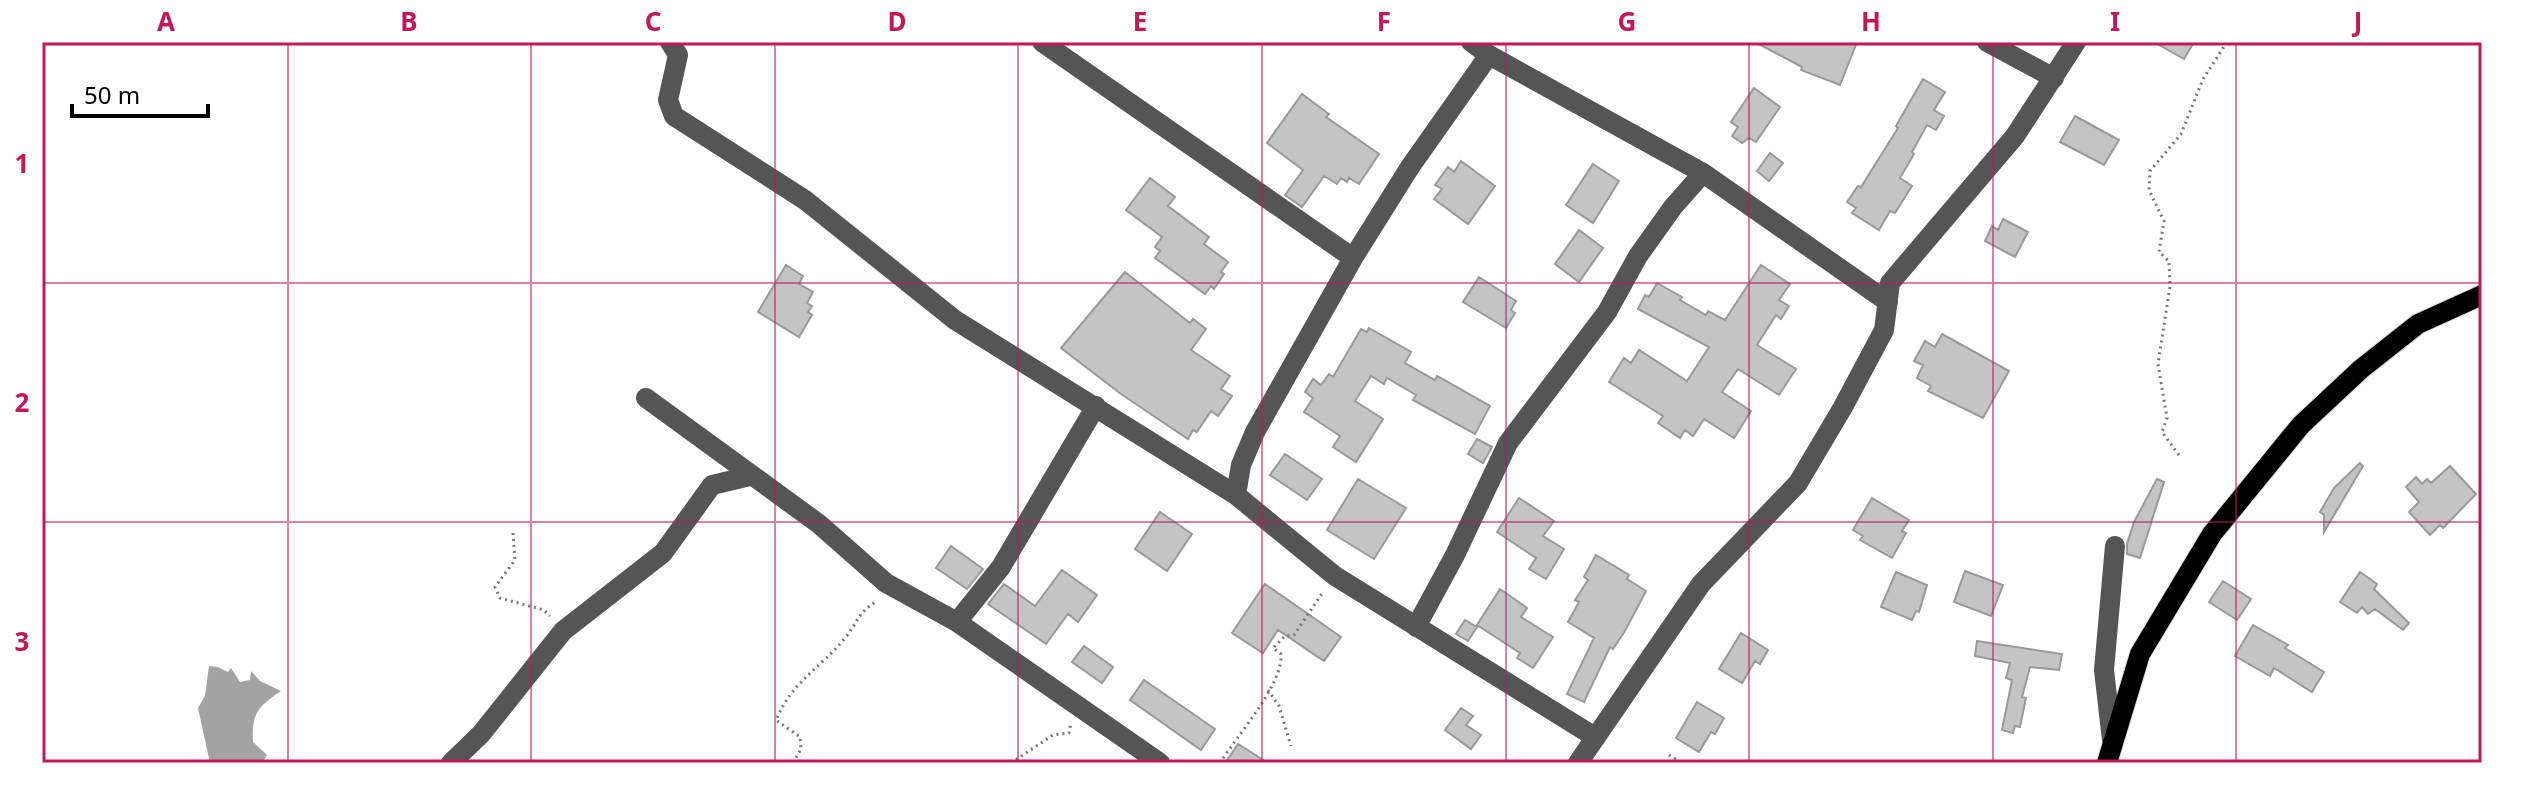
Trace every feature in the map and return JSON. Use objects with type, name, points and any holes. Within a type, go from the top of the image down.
[{"type":"main road","points":[[2107,763],[2140,654],[2212,534],[2301,425],[2361,369],[2418,324],[2482,295]]},
{"type":"street","points":[[670,42],[678,55],[668,100],[674,116],[805,200],[955,320],[1236,495],[1335,576],[1595,737]]},
{"type":"street","points":[[1042,42],[1353,258]]},
{"type":"street","points":[[1471,42],[1489,55],[1703,173],[1888,302]]},
{"type":"street","points":[[1987,42],[2054,78]]},
{"type":"street","points":[[1578,763],[1701,584],[1798,483],[1884,330],[1890,283],[2015,136],[2076,42]]},
{"type":"street","points":[[1236,495],[1241,465],[1255,432],[1353,258],[1410,167],[1489,55]]},
{"type":"street","points":[[1416,627],[1455,555],[1508,443],[1607,312],[1638,256],[1673,207],[1703,173]]},
{"type":"street","points":[[646,398],[819,524],[886,583],[957,622],[1160,763]]},
{"type":"street","points":[[957,622],[1001,567],[1096,406]]},
{"type":"street","points":[[451,763],[481,734],[563,631],[663,553],[712,485],[750,476]]},
{"type":"street","points":[[2112,740],[2104,670],[2115,546]]},
{"type":"path","points":[[2179,455],[2162,432],[2167,418],[2158,364],[2170,286],[2169,261],[2159,252],[2164,221],[2149,190],[2150,171],[2181,134],[2203,79],[2227,42]]},
{"type":"path","points":[[513,533],[515,560],[495,587],[500,598],[544,610],[563,631]]},
{"type":"path","points":[[1220,763],[1235,738],[1253,718],[1282,665],[1281,654],[1273,648],[1285,636],[1294,635],[1335,576]]},
{"type":"path","points":[[793,763],[801,749],[800,737],[776,720],[785,700],[801,680],[847,636],[856,618],[865,607],[876,602],[886,583]]},
{"type":"path","points":[[1268,690],[1279,706],[1291,746]]},
{"type":"path","points":[[1011,763],[1053,735],[1069,733],[1076,703]]},
{"type":"path","points":[[1669,755],[1682,763]]},
{"type":"shaded area","points":[[209,666],[228,672],[231,668],[240,682],[250,680],[251,671],[260,681],[281,691],[262,706],[253,724],[253,742],[267,755],[262,763],[210,763],[198,708],[205,696]]},
{"type":"building","points":[[1755,42],[1857,42],[1840,85],[1801,70],[1802,67]]},
{"type":"building","points":[[2154,42],[2194,42],[2184,59]]},
{"type":"building","points":[[1923,79],[1945,92],[1934,110],[1944,116],[1936,130],[1927,125],[1900,178],[1912,186],[1895,213],[1890,211],[1879,230],[1852,213],[1856,208],[1847,202],[1858,186],[1861,187],[1898,128],[1896,126]]},
{"type":"building","points":[[1754,88],[1780,107],[1756,142],[1749,138],[1742,143],[1732,136],[1738,127],[1731,122]]},
{"type":"building","points":[[1302,94],[1329,114],[1326,117],[1379,154],[1359,184],[1349,178],[1347,182],[1341,178],[1337,184],[1324,176],[1302,207],[1285,195],[1303,170],[1267,143]]},
{"type":"building","points":[[2075,116],[2119,140],[2104,165],[2060,142]]},
{"type":"building","points":[[1770,153],[1783,163],[1769,181],[1757,171]]},
{"type":"building","points":[[1461,161],[1495,186],[1468,224],[1434,199],[1442,189],[1435,185],[1448,167],[1454,172]]},
{"type":"building","points":[[1593,164],[1619,181],[1593,223],[1566,205]]},
{"type":"building","points":[[1150,178],[1175,197],[1168,206],[1209,237],[1204,244],[1228,262],[1214,289],[1211,286],[1205,294],[1155,258],[1160,251],[1155,247],[1162,237],[1126,210]]},
{"type":"building","points":[[2003,219],[2028,232],[2015,257],[1985,241],[1992,226],[1998,230]]},
{"type":"building","points":[[1579,230],[1603,248],[1579,282],[1555,264]]},
{"type":"building","points":[[786,265],[803,276],[799,284],[813,292],[807,303],[812,306],[808,312],[812,315],[799,337],[758,312]]},
{"type":"building","points":[[1761,265],[1790,284],[1779,300],[1789,306],[1781,319],[1776,315],[1757,345],[1796,369],[1779,395],[1738,369],[1722,392],[1751,411],[1734,438],[1704,419],[1693,436],[1685,430],[1680,438],[1658,423],[1663,416],[1609,382],[1624,358],[1631,363],[1639,350],[1687,381],[1709,347],[1638,309],[1645,295],[1649,297],[1657,283],[1706,315],[1708,311],[1725,320]]},
{"type":"building","points":[[1125,272],[1190,323],[1193,319],[1206,329],[1191,350],[1230,376],[1221,389],[1232,396],[1218,416],[1211,411],[1197,432],[1193,430],[1188,439],[1121,394],[1061,348]]},
{"type":"building","points":[[1479,277],[1516,301],[1511,310],[1515,313],[1506,328],[1463,302]]},
{"type":"building","points":[[1369,328],[1411,352],[1405,363],[1435,380],[1437,376],[1490,406],[1475,434],[1413,400],[1416,395],[1387,378],[1384,384],[1371,376],[1355,401],[1383,419],[1356,462],[1333,447],[1340,436],[1304,412],[1313,398],[1305,392],[1313,379],[1321,385],[1329,374],[1333,377],[1361,329],[1367,332]]},
{"type":"building","points":[[1942,334],[2009,371],[1983,418],[1928,391],[1931,386],[1917,378],[1923,365],[1914,361],[1925,341],[1935,347]]},
{"type":"building","points":[[1477,439],[1492,447],[1483,463],[1468,454]]},
{"type":"building","points":[[1285,454],[1322,479],[1307,500],[1270,475]]},
{"type":"building","points":[[2360,463],[2363,466],[2324,532],[2324,515],[2320,512],[2334,488]]},
{"type":"building","points":[[2450,466],[2476,494],[2443,528],[2440,525],[2430,535],[2409,512],[2419,502],[2406,487],[2416,477],[2422,484],[2427,479],[2431,483]]},
{"type":"building","points":[[1358,479],[1406,508],[1374,559],[1327,530]]},
{"type":"building","points":[[2157,479],[2164,482],[2140,558],[2127,554],[2127,544],[2134,522]]},
{"type":"building","points":[[1519,498],[1554,521],[1543,536],[1564,549],[1546,579],[1529,569],[1536,558],[1497,532]]},
{"type":"building","points":[[1872,498],[1909,520],[1902,531],[1906,533],[1892,558],[1860,540],[1863,536],[1853,530]]},
{"type":"building","points":[[1160,512],[1192,534],[1167,571],[1135,549]]},
{"type":"building","points":[[951,546],[983,569],[967,589],[936,568]]},
{"type":"building","points":[[1596,555],[1629,575],[1627,579],[1646,591],[1625,631],[1613,649],[1610,647],[1584,702],[1567,694],[1594,638],[1568,622],[1579,602],[1575,600],[1588,580],[1584,577]]},
{"type":"building","points":[[1062,570],[1097,595],[1078,622],[1068,614],[1046,644],[988,604],[1004,584],[1035,606]]},
{"type":"building","points":[[1965,571],[2003,585],[1991,616],[1954,602]]},
{"type":"building","points":[[1896,572],[1927,585],[1919,612],[1916,611],[1912,620],[1881,607]]},
{"type":"building","points":[[2360,572],[2377,584],[2374,589],[2409,623],[2403,630],[2375,609],[2368,614],[2362,607],[2357,613],[2340,602]]},
{"type":"building","points":[[2223,581],[2251,599],[2237,620],[2209,602]]},
{"type":"building","points":[[1265,584],[1341,637],[1324,661],[1278,630],[1263,653],[1232,633]]},
{"type":"building","points":[[1500,589],[1527,608],[1521,617],[1553,637],[1533,668],[1517,658],[1520,653],[1477,625]]},
{"type":"building","points":[[1465,620],[1477,627],[1468,641],[1456,634]]},
{"type":"building","points":[[2253,625],[2288,645],[2285,648],[2324,672],[2312,692],[2274,668],[2270,676],[2235,656]]},
{"type":"building","points":[[1741,633],[1768,650],[1760,664],[1755,661],[1742,683],[1719,669]]},
{"type":"building","points":[[1977,641],[2062,654],[2059,670],[2030,667],[2022,697],[2026,698],[2020,727],[2015,726],[2013,733],[2002,730],[2012,680],[2006,678],[2010,663],[1975,656]]},
{"type":"building","points":[[1084,646],[1113,667],[1102,683],[1072,662]]},
{"type":"building","points":[[1144,680],[1215,729],[1201,750],[1130,700]]},
{"type":"building","points":[[1697,702],[1724,718],[1699,752],[1676,738]]},
{"type":"building","points":[[1461,708],[1473,716],[1466,725],[1481,735],[1471,749],[1445,730]]},
{"type":"building","points":[[1238,744],[1268,763],[1225,763]]}]
